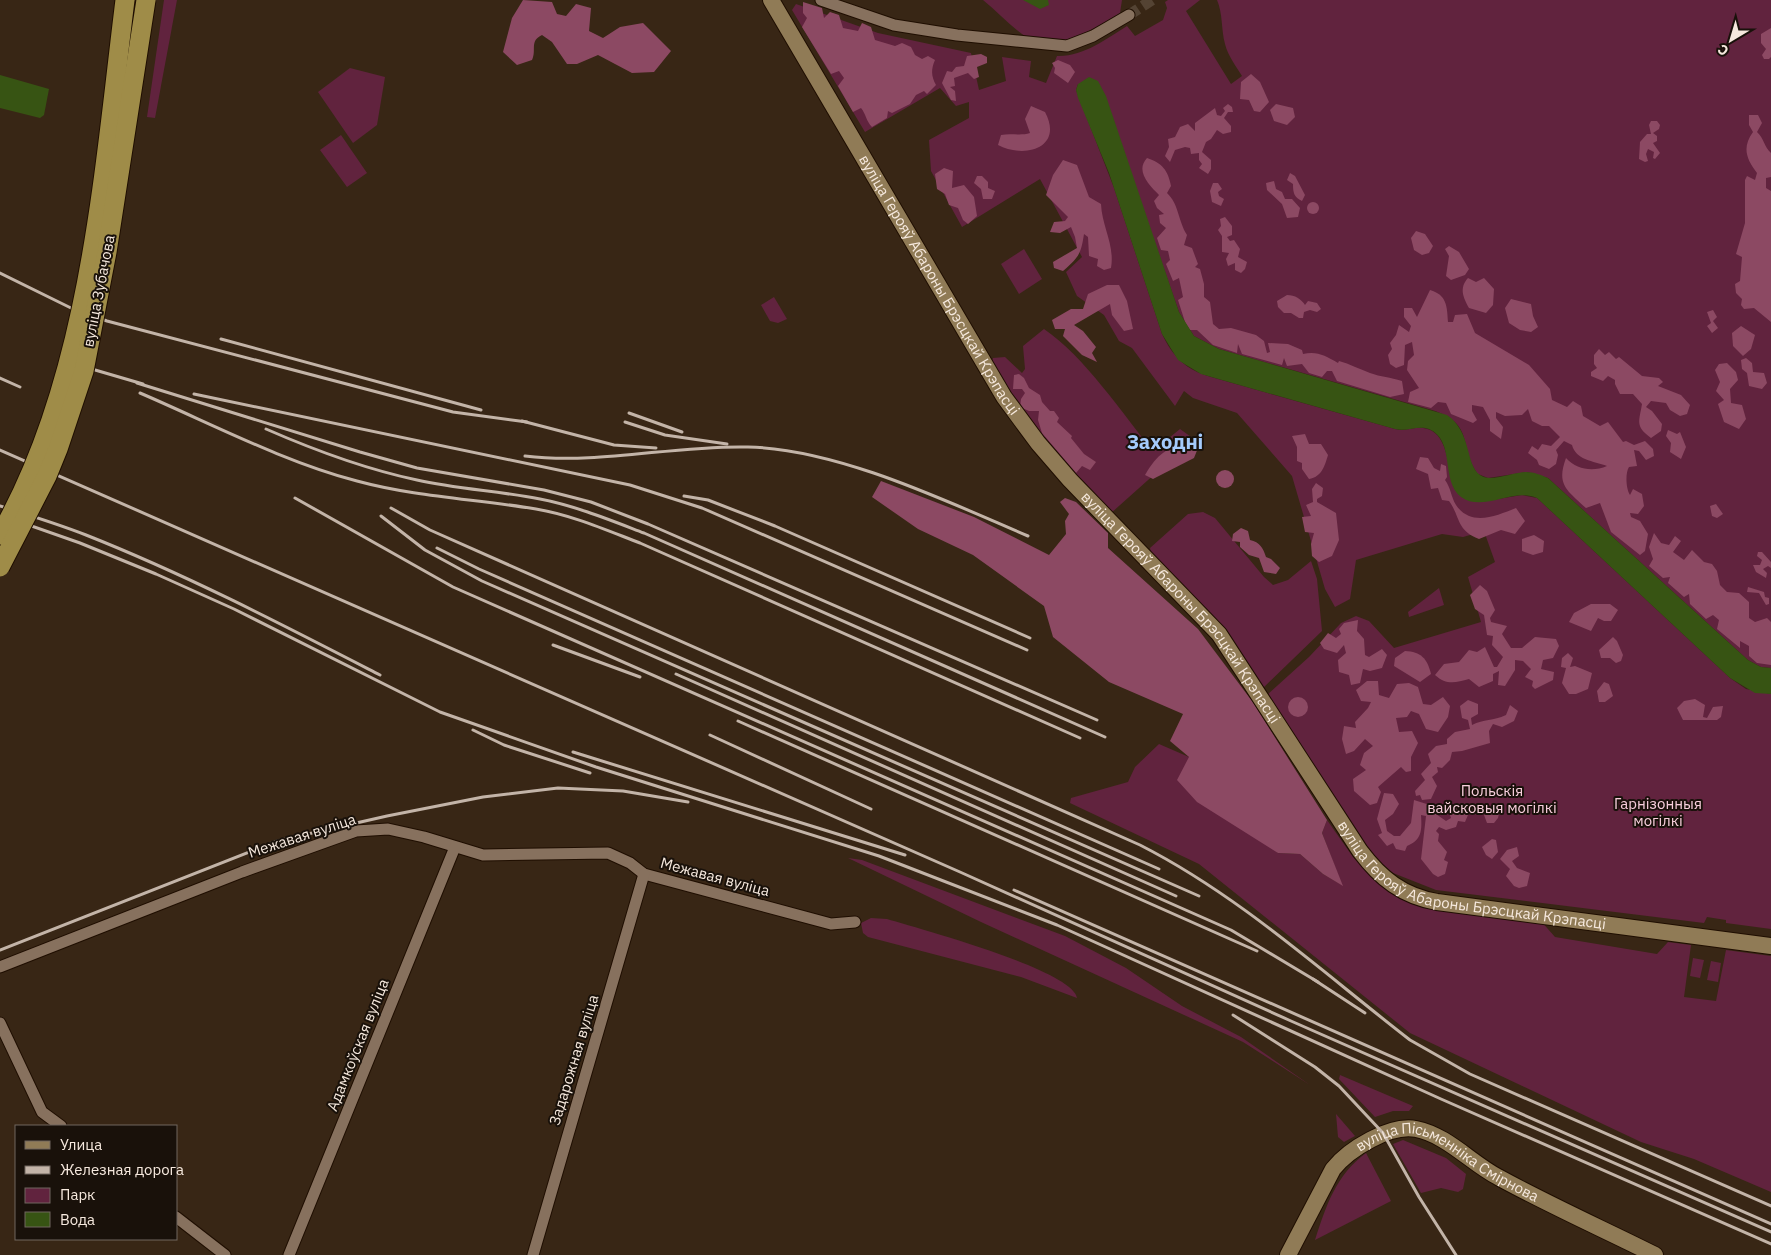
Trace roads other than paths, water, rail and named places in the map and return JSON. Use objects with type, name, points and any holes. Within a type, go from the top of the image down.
[{"type":"highway","name":"вуліца Зубачова","points":[[0,535],[21,494],[43,443],[68,367],[91,248],[125,0]]},
{"type":"highway","name":"вуліца Зубачова","points":[[0,567],[35,501],[54,458],[84,371],[108,252],[146,0]]},
{"type":"main road","name":"вуліца Герояў Абароны Брэсцкай Крэпасці","points":[[771,0],[1004,397],[1038,443],[1070,480],[1219,634],[1360,851],[1387,882],[1415,897],[1434,902],[1771,946]]},
{"type":"main road","name":"вуліца Пісьменніка Смірнова","points":[[1288,1255],[1333,1169],[1341,1160],[1366,1141],[1383,1133],[1415,1128],[1438,1137],[1496,1177],[1655,1255]]},
{"type":"street","points":[[821,0],[894,25],[1038,44],[1067,46],[1078,43],[1129,15]]},
{"type":"street","name":"Межавая вуліца","points":[[0,967],[242,872],[356,831],[388,829],[424,837],[483,855],[608,853],[630,863],[644,874],[831,924],[855,922]]},
{"type":"street","name":"Адамкоўская вуліца","points":[[289,1255],[455,847]]},
{"type":"street","name":"Задарожная вуліца","points":[[534,1255],[644,874]]},
{"type":"street","points":[[0,1023],[42,1112],[60,1125]]},
{"type":"street","points":[[178,1219],[225,1255]]},
{"type":"water","points":[[1023,0],[1048,0],[1049,5],[1040,9]]},
{"type":"water","points":[[0,75],[49,89],[44,115],[40,118],[0,108]]},
{"type":"water","points":[[1089,77],[1098,81],[1106,96],[1179,312],[1194,336],[1219,349],[1447,415],[1461,430],[1472,463],[1480,475],[1496,478],[1526,472],[1548,478],[1748,660],[1761,667],[1771,668],[1771,694],[1755,693],[1730,678],[1537,498],[1528,495],[1518,495],[1479,502],[1461,497],[1451,481],[1442,442],[1429,429],[1395,429],[1201,374],[1178,360],[1162,334],[1109,173],[1078,98],[1076,90],[1078,84]]},
{"type":"tunnel","points":[[1129,15],[1152,0]]},
{"type":"railway","points":[[0,273],[73,309],[107,321],[453,412],[527,422]]},
{"type":"railway","points":[[221,339],[481,410]]},
{"type":"railway","points":[[78,365],[143,384]]},
{"type":"railway","points":[[0,378],[20,387]]},
{"type":"railway","points":[[137,383],[417,468],[544,490],[591,502],[648,524],[1097,720]]},
{"type":"railway","points":[[140,393],[275,453],[357,481],[401,491],[536,509],[589,523],[640,543],[1080,738]]},
{"type":"railway","points":[[194,394],[630,485],[702,508],[1027,650]]},
{"type":"railway","points":[[629,413],[682,432]]},
{"type":"railway","points":[[522,421],[614,445],[656,448]]},
{"type":"railway","points":[[625,422],[665,435],[727,444]]},
{"type":"railway","points":[[266,429],[340,458],[398,476],[447,486],[540,499],[567,505],[606,518],[644,533],[1105,737]]},
{"type":"railway","points":[[525,456],[553,458],[609,457],[720,447],[783,450],[818,457],[891,479],[1028,536]]},
{"type":"railway","points":[[0,450],[960,872],[1291,1021],[1771,1232]]},
{"type":"railway","points":[[684,496],[708,500],[775,526],[1030,638]]},
{"type":"railway","points":[[295,498],[453,587],[1231,930],[1318,982]]},
{"type":"railway","points":[[0,506],[75,531],[124,550],[271,619],[380,675]]},
{"type":"railway","points":[[391,508],[430,530],[1140,845],[1177,865],[1246,911],[1410,1040],[1470,1074],[1771,1206]]},
{"type":"railway","points":[[0,515],[80,543],[156,574],[234,609],[440,712],[596,767],[879,856],[1057,925],[1441,1099],[1771,1244]]},
{"type":"railway","points":[[381,516],[425,550],[482,581],[1199,896]]},
{"type":"railway","points":[[437,548],[479,569],[1159,869]]},
{"type":"railway","points":[[553,645],[640,677]]},
{"type":"railway","points":[[676,674],[1176,896]]},
{"type":"railway","points":[[738,721],[1257,951]]},
{"type":"railway","points":[[473,730],[504,745],[590,773]]},
{"type":"railway","points":[[710,735],[871,809]]},
{"type":"railway","points":[[573,752],[905,855]]},
{"type":"railway","points":[[0,950],[277,841],[387,816],[483,797],[558,788],[623,791],[688,802]]},
{"type":"railway","points":[[1014,890],[1771,1224]]},
{"type":"railway","points":[[1313,979],[1365,1013]]},
{"type":"railway","points":[[1233,1015],[1315,1067],[1339,1086],[1383,1133],[1419,1197],[1456,1255]]},
{"type":"district","name":"Заходні","points":[[1165,442]]},
{"type":"park label","name":"Польскія вайсковыя могілкі","points":[[1492,800]]},
{"type":"park label","name":"Гарнізонныя могілкі","points":[[1658,812]]}]
